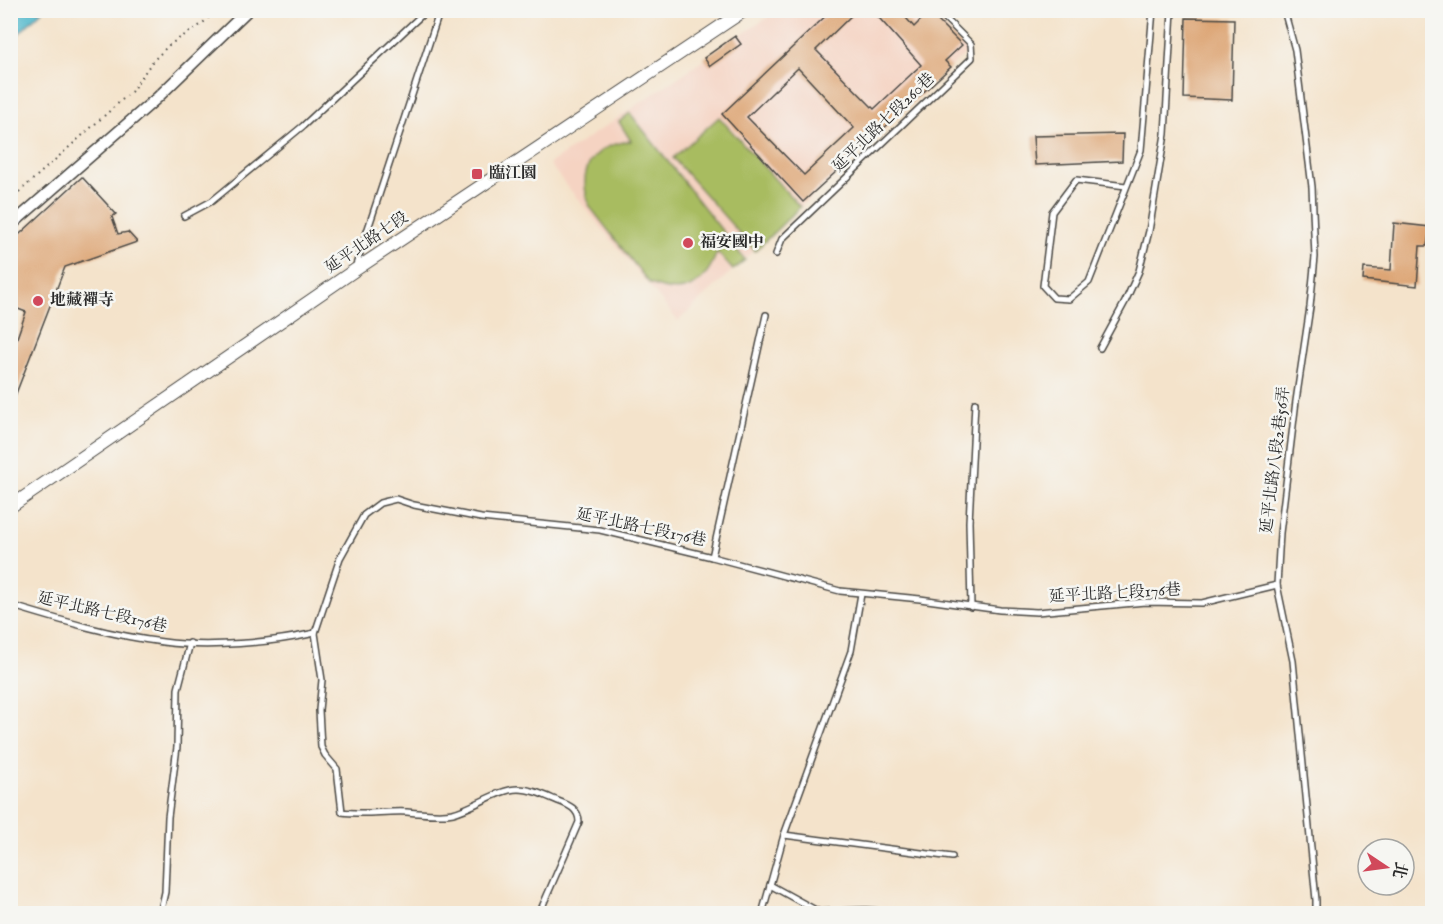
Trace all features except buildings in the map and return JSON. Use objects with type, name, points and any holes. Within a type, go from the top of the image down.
[{"type":"street","points":[[10,226],[157,98],[248,10]]},
{"type":"street","name":"延平北路七段","points":[[10,507],[354,270],[744,10]]},
{"type":"lane","points":[[184,216],[212,201],[303,126],[427,10]]},
{"type":"lane","points":[[354,270],[440,10]]},
{"type":"lane","name":"延平北路七段260巷","points":[[776,254],[782,239],[972,58],[971,44],[937,10]]},
{"type":"lane","points":[[1126,186],[1076,180],[1052,212],[1043,286],[1054,298],[1069,299],[1089,282],[1141,150],[1153,10]]},
{"type":"lane","points":[[1100,348],[1139,271],[1149,231],[1165,134],[1172,10]]},
{"type":"lane","name":"延平北路八段2巷56弄","points":[[1284,10],[1294,50],[1312,187],[1315,257],[1311,307],[1296,401],[1280,533],[1277,585],[1293,661],[1317,900],[1316,914]]},
{"type":"lane","points":[[712,557],[766,315]]},
{"type":"lane","points":[[971,607],[969,522],[975,403]]},
{"type":"lane","name":"延平北路七段176巷","points":[[10,605],[61,620],[164,643],[285,640],[315,633],[340,558],[364,515],[380,503],[396,499],[414,505],[481,518],[600,530],[840,591],[971,607],[1037,612],[1145,602],[1202,603],[1277,585]]},
{"type":"lane","points":[[762,914],[784,835],[850,651],[861,594]]},
{"type":"lane","points":[[315,633],[322,680],[319,710],[321,747],[337,769],[342,812],[405,812],[437,815],[453,813],[482,803],[505,791],[517,789],[541,794],[574,808],[579,815],[579,822],[539,914]]},
{"type":"lane","points":[[160,914],[165,892],[168,818],[177,747],[178,689],[190,643]]},
{"type":"lane","points":[[784,835],[952,856]]},
{"type":"lane","points":[[770,885],[819,912],[865,910],[920,914]]},
{"type":"lane","points":[[10,911],[18,914]]},
{"type":"path","points":[[10,200],[131,92],[152,62],[169,45],[202,24],[216,10]]},
{"type":"shaded area","name":"福安國中","points":[[777,11],[929,11],[969,50],[678,321],[549,164]]},
{"type":"green space","points":[[630,113],[745,260],[733,270],[717,252],[706,273],[691,286],[672,290],[649,283],[590,207],[585,182],[587,171],[597,154],[617,143],[631,141],[619,122]]},
{"type":"green space","points":[[719,117],[800,207],[755,251],[673,158]]},
{"type":"water","points":[[11,10],[42,10],[42,11],[11,41]]},
{"type":"place","name":"臨江園","points":[[477,174]]},
{"type":"place","name":"福安國中","points":[[688,243]]},
{"type":"place","name":"地藏禪寺","points":[[38,301]]}]
